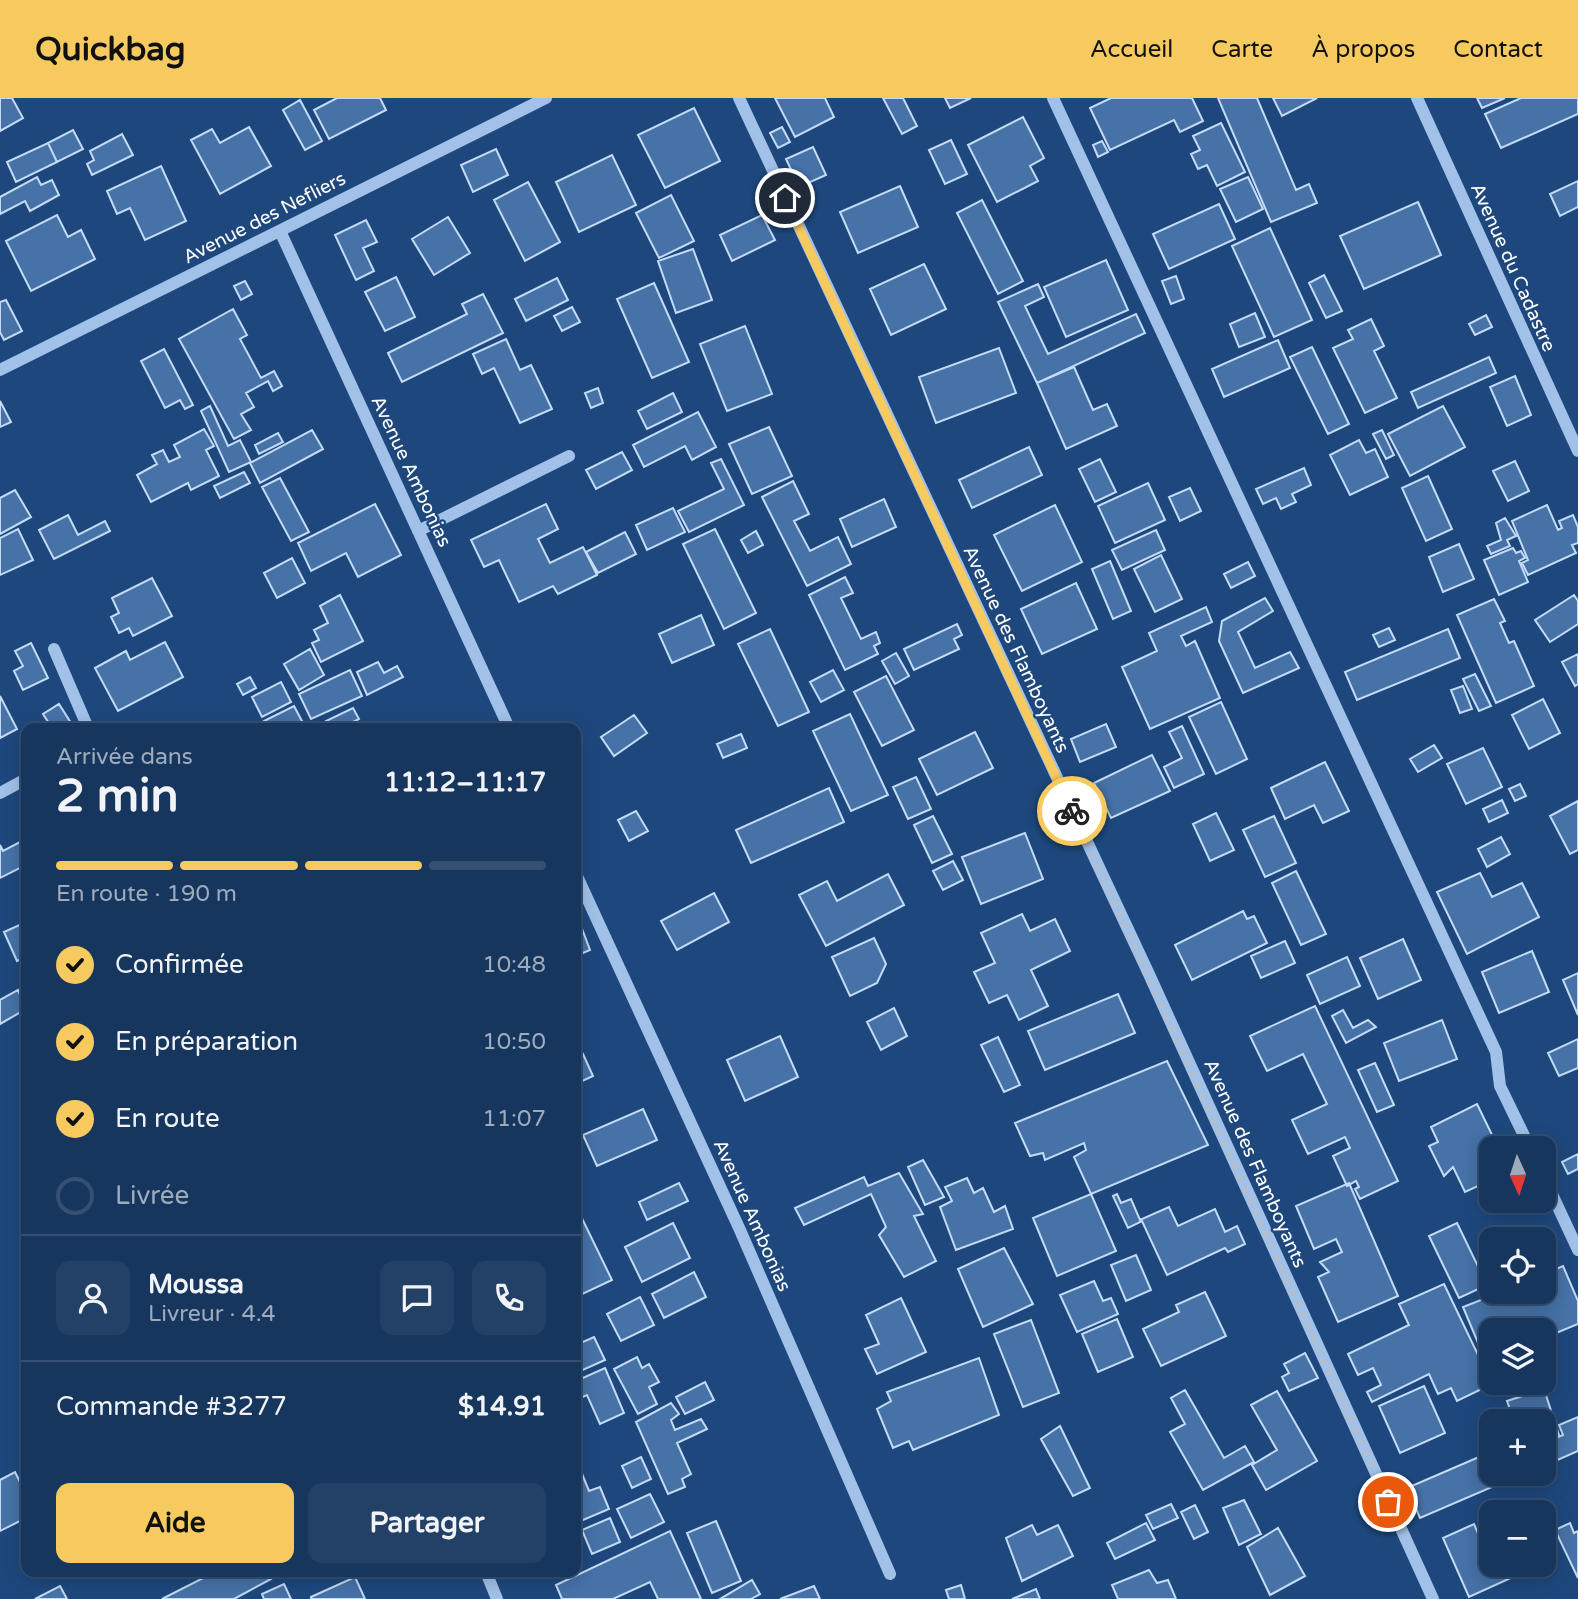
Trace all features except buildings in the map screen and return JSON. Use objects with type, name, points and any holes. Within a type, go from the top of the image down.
[{"type":"street","name":"Avenue des Nefliers","points":[[0,370],[546,98]]},
{"type":"street","name":"Avenue des Flamboyants","points":[[739,98],[1158,994],[1433,1599]]},
{"type":"street","points":[[1053,98],[1496,1052],[1500,1086],[1524,1136]]},
{"type":"street","name":"Avenue du Cadastre","points":[[1417,98],[1578,451]]},
{"type":"street","name":"Avenue Ambonias","points":[[280,231],[507,723]]},
{"type":"street","points":[[418,531],[569,456]]},
{"type":"street","points":[[54,649],[86,723]]},
{"type":"street","points":[[0,793],[21,782]]},
{"type":"street","name":"Avenue Ambonias","points":[[581,885],[740,1230],[890,1574]]},
{"type":"street","points":[[1556,1203],[1578,1250]]},
{"type":"street","points":[[488,1577],[497,1599]]},
{"type":"way so far","points":[[1072,811],[1158,994],[1388,1502]]},
{"type":"route","points":[[785,198],[1072,811]]}]
